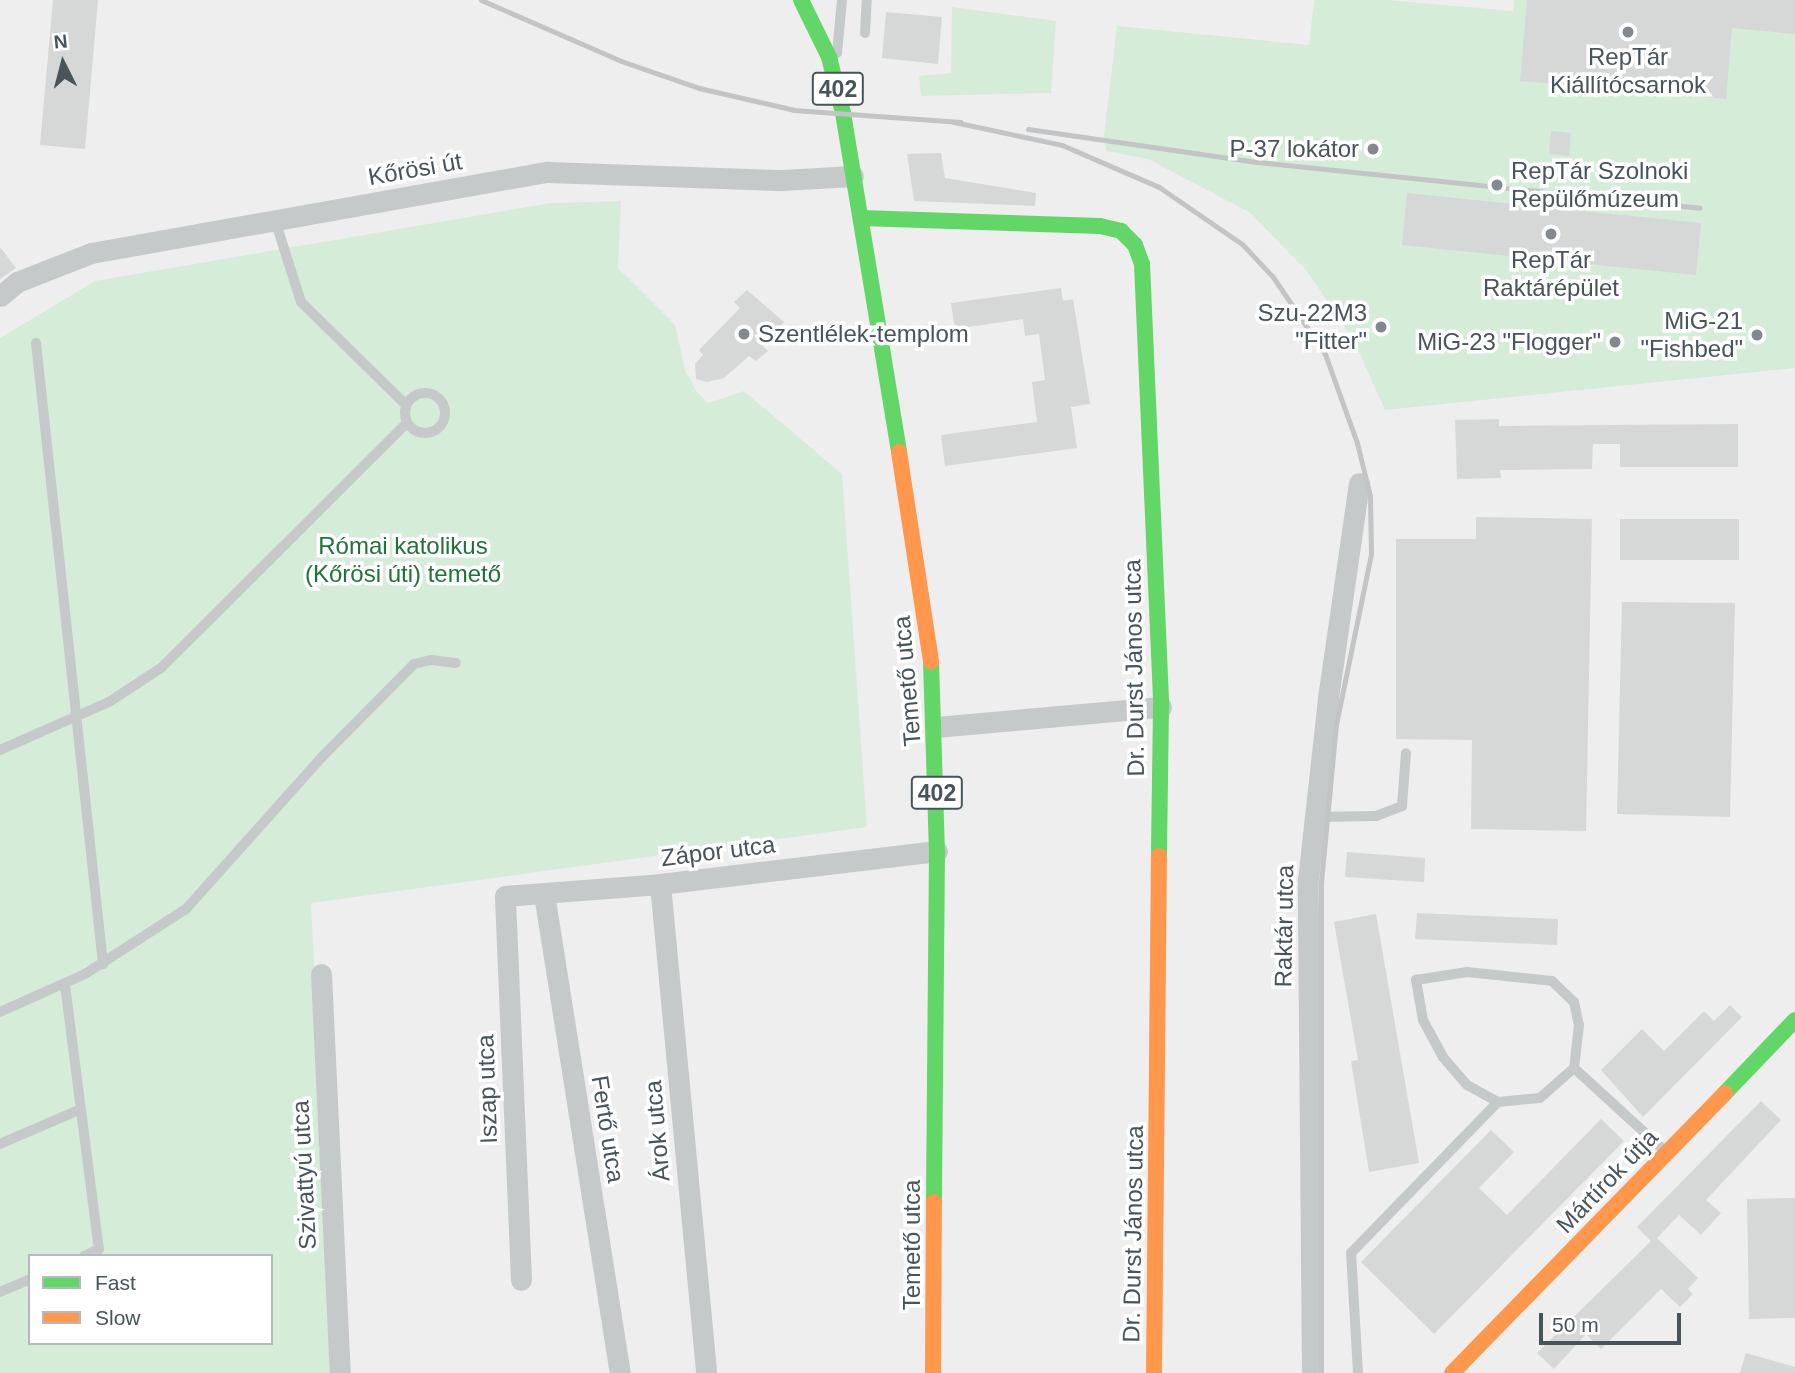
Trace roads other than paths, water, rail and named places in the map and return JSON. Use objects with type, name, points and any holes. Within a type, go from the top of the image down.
[{"type":"street","name":"Temető utca","points":[[801,0],[835,76],[931,646],[936,727],[937,851],[933,1373]]},
{"type":"street","name":"Kőrösi út","points":[[0,296],[17,282],[91,253],[548,172],[782,180],[853,176]]},
{"type":"street","name":"Dr. Durst János utca","points":[[860,218],[1100,226],[1121,231],[1135,245],[1142,264],[1161,707],[1154,1373]]},
{"type":"street","name":"Raktár utca","points":[[1312,1373],[1308,880],[1359,483]]},
{"type":"street","points":[[936,727],[1161,707]]},
{"type":"street","name":"Zápor utca","points":[[505,896],[660,884],[937,851]]},
{"type":"street","name":"Árok utca","points":[[660,884],[706,1373]]},
{"type":"street","name":"Fertő utca","points":[[544,894],[620,1373]]},
{"type":"street","name":"Iszap utca","points":[[505,896],[521,1280]]},
{"type":"street","name":"Szivattyú utca","points":[[321,974],[340,1373]]},
{"type":"street","name":"Mártírok útja","points":[[1452,1373],[1795,1020]]},
{"type":"lane","points":[[835,76],[842,0]]},
{"type":"lane","points":[[865,33],[867,0]]},
{"type":"lane","points":[[275,220],[301,302],[406,405],[407,423],[415,432],[428,434],[439,429],[446,413],[439,398],[427,393],[415,396],[406,405]]},
{"type":"lane","points":[[36,343],[103,964]]},
{"type":"lane","points":[[0,750],[109,702],[161,668],[407,423]]},
{"type":"lane","points":[[0,1012],[65,985],[103,964],[186,909],[206,890],[322,757],[414,664],[432,660],[456,663]]},
{"type":"lane","points":[[1316,817],[1376,816],[1402,806],[1406,753]]},
{"type":"lane","points":[[1467,972],[1552,981],[1573,1002],[1579,1025],[1574,1068],[1540,1098],[1498,1102],[1467,1085],[1443,1057],[1423,1020],[1416,980],[1467,972]]},
{"type":"lane","points":[[65,985],[99,1249],[88,1254]]},
{"type":"lane","points":[[1574,1068],[1667,1153]]},
{"type":"lane","points":[[1357,1373],[1352,1253],[1498,1102]]},
{"type":"lane","points":[[0,1143],[82,1109]]},
{"type":"lane","points":[[0,1292],[28,1280]]},
{"type":"railway","points":[[481,0],[621,61],[699,88],[794,110],[961,122]]},
{"type":"railway","points":[[954,122],[1062,145],[1159,187],[1242,244],[1273,277],[1325,354],[1357,443],[1370,496],[1371,554],[1336,724],[1321,882],[1321,1373]]},
{"type":"railway","points":[[1028,129],[1257,162],[1700,208]]},
{"type":"place","name":"RepTár Kiállítócsarnok","points":[[1628,32]]},
{"type":"place","name":"P-37 lokátor","points":[[1373,149]]},
{"type":"place","name":"RepTár Szolnoki Repülőmúzeum","points":[[1497,185]]},
{"type":"place","name":"RepTár Raktárépület","points":[[1551,234]]},
{"type":"place","name":"Szu-22M3 \"Fitter\"","points":[[1381,327]]},
{"type":"place","name":"Szentlélek-templom","points":[[744,334]]},
{"type":"place","name":"MiG-21 \"Fishbed\"","points":[[1757,335]]},
{"type":"place","name":"MiG-23 \"Flogger\"","points":[[1615,342]]},
{"type":"park label","name":"Római katolikus (Kőrösi úti) temető","points":[[403,560]]}]
